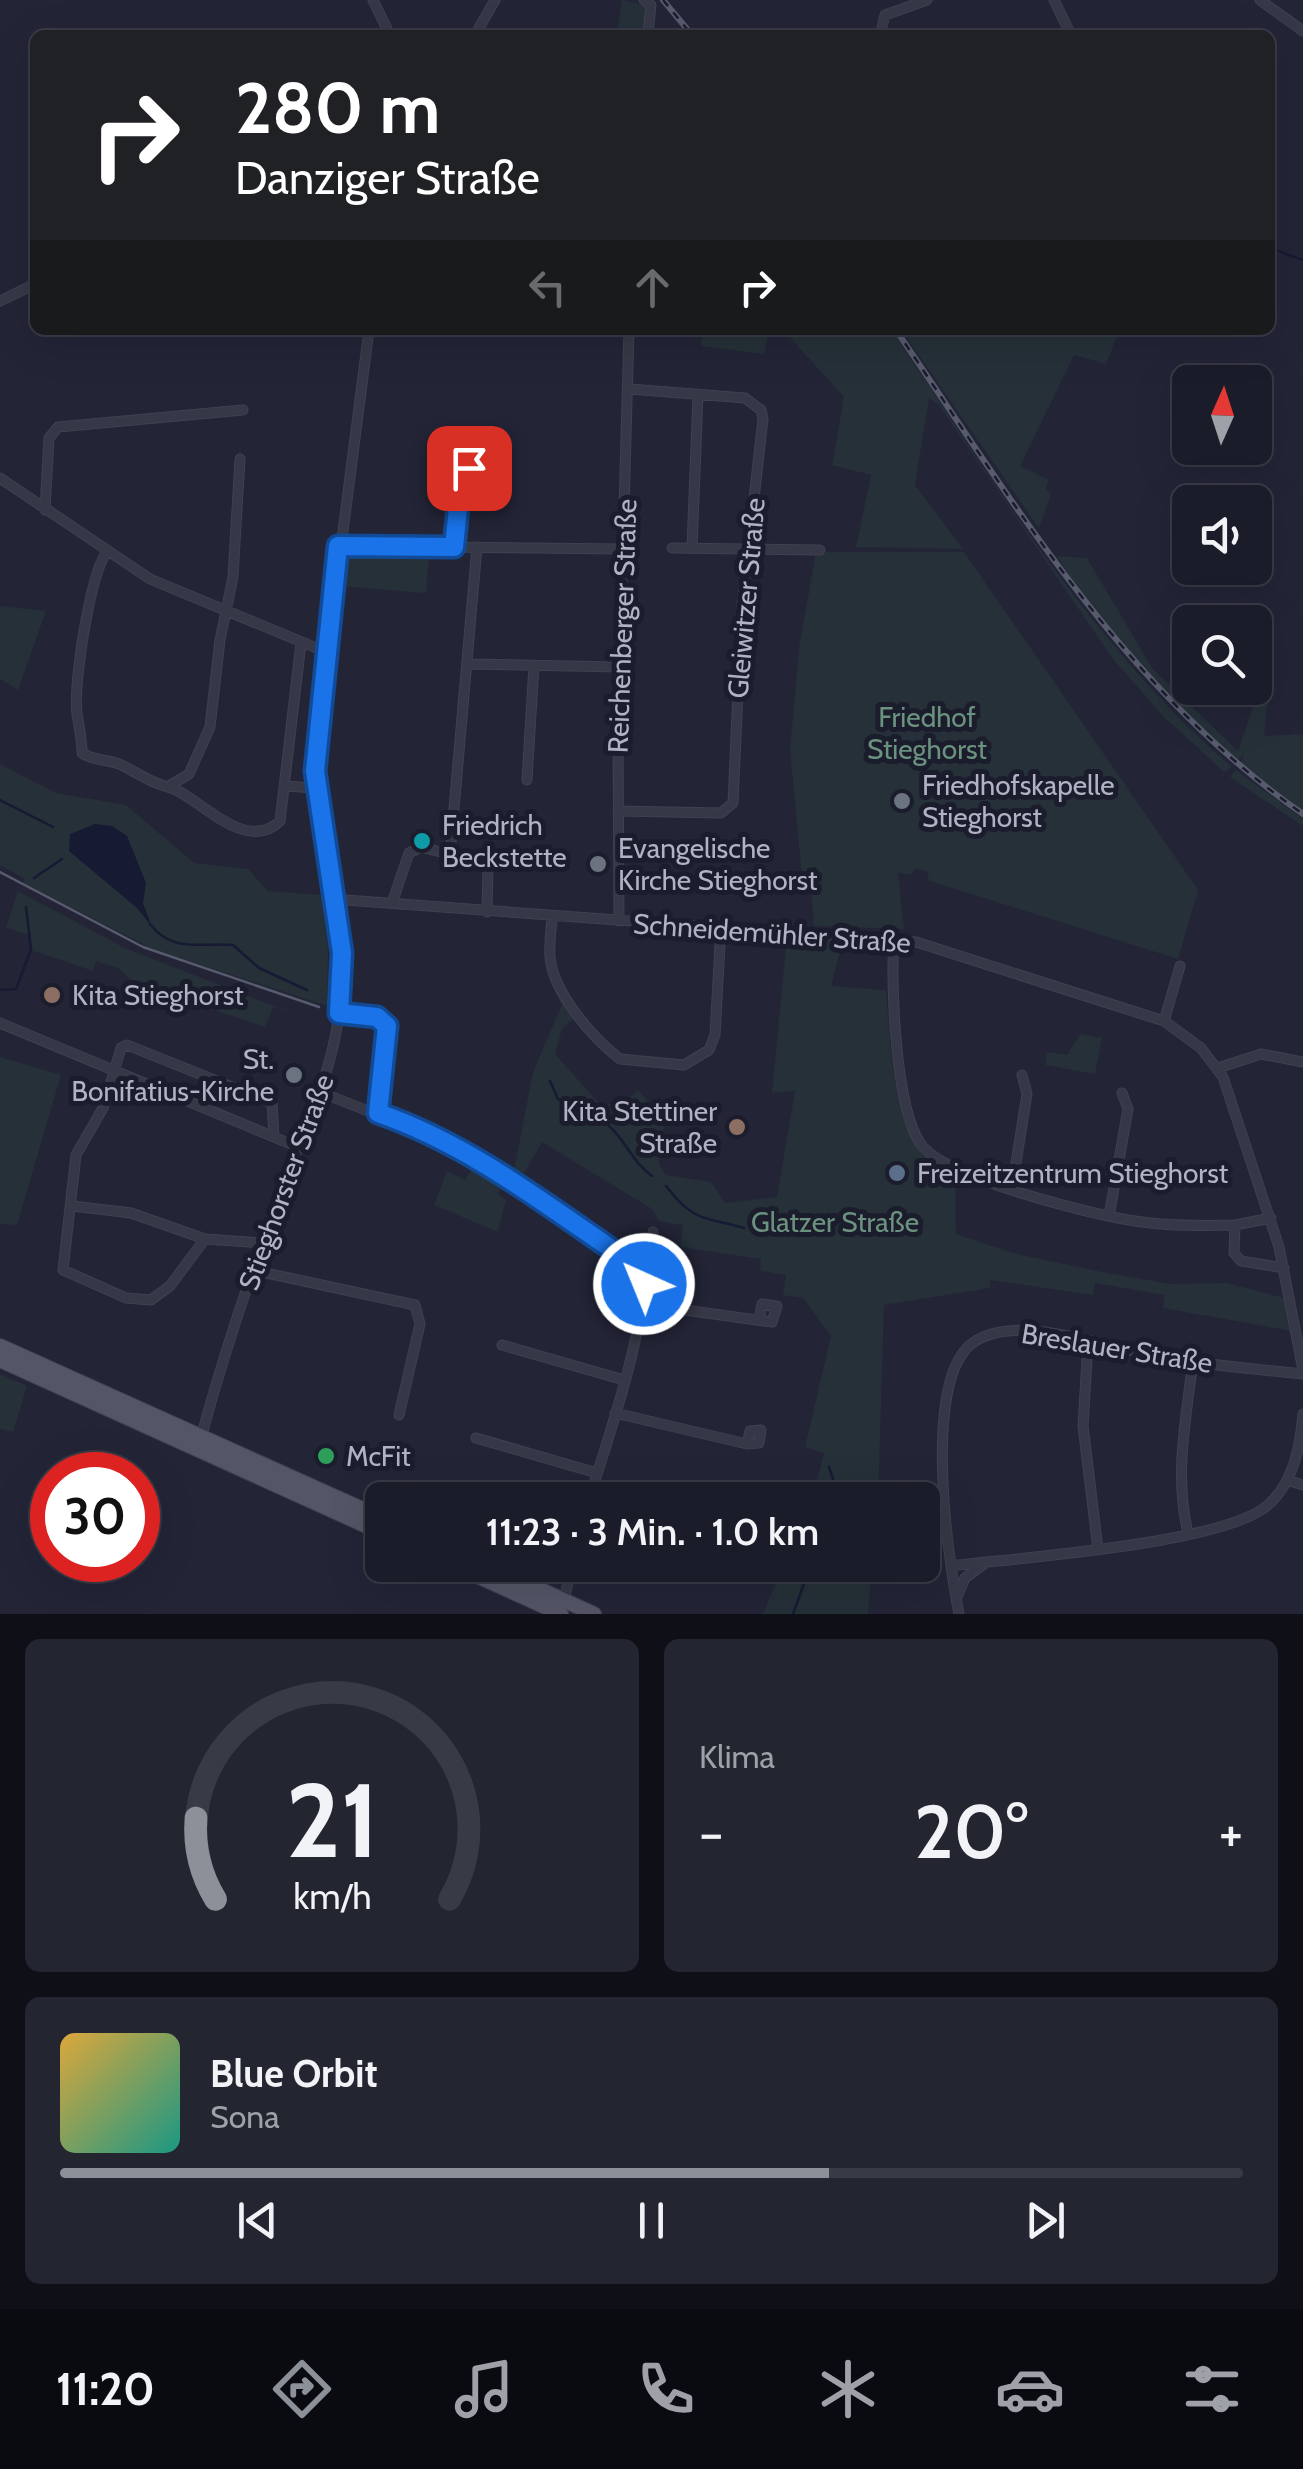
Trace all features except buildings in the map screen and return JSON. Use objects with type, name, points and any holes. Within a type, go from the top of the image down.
[{"type":"main road","points":[[0,1346],[293,1484],[365,1512]]},
{"type":"main road","points":[[0,1360],[200,1441]]},
{"type":"main road","points":[[293,1484],[365,1524]]},
{"type":"main road","points":[[494,1582],[562,1610],[594,1614]]},
{"type":"main road","points":[[515,1582],[562,1610]]},
{"type":"street","points":[[373,0],[388,30]]},
{"type":"street","points":[[478,30],[495,0]]},
{"type":"street","points":[[644,0],[652,4],[649,30]]},
{"type":"street","points":[[880,30],[881,20],[927,0]]},
{"type":"street","points":[[1054,0],[1069,30]]},
{"type":"street","points":[[1260,0],[1303,31]]},
{"type":"street","points":[[0,301],[30,286]]},
{"type":"street","name":"Stieghorster Straße","points":[[200,1441],[252,1270],[320,1092],[339,1013],[342,980],[315,788],[316,726],[368,335]]},
{"type":"street","name":"Reichenberger Straße","points":[[619,922],[619,667],[629,335]]},
{"type":"street","name":"Gleiwitzer Straße","points":[[618,811],[721,813],[730,808],[761,410],[745,398],[630,388]]},
{"type":"street","points":[[692,548],[698,394]]},
{"type":"street","points":[[45,510],[49,438],[58,427],[243,410]]},
{"type":"street","points":[[168,786],[185,778],[210,727],[234,577],[240,458]]},
{"type":"street","points":[[454,547],[461,478],[469,468]]},
{"type":"street","points":[[0,478],[106,553],[161,585],[326,652]]},
{"type":"street","points":[[338,546],[623,549]]},
{"type":"street","points":[[450,854],[478,547]]},
{"type":"street","points":[[672,548],[820,550]]},
{"type":"street","points":[[106,553],[92,581],[78,719],[84,756],[111,762],[148,783],[168,786],[224,822],[268,829],[280,821],[300,642]]},
{"type":"street","points":[[469,664],[619,667]]},
{"type":"street","points":[[528,780],[534,665]]},
{"type":"street","points":[[185,778],[188,799]]},
{"type":"street","points":[[285,786],[315,788]]},
{"type":"street","points":[[392,903],[412,849],[488,864],[487,912]]},
{"type":"street","name":"Schneidemühler Straße","points":[[332,899],[552,918],[894,938],[946,950],[1164,1022],[1202,1048],[1218,1068],[1271,1218],[1303,1372]]},
{"type":"street","points":[[552,918],[552,964],[582,1018],[620,1059],[680,1066],[700,1059],[714,1042],[721,927]]},
{"type":"street","points":[[894,938],[892,997],[909,1114],[918,1138],[946,1165],[1109,1216],[1156,1223],[1234,1225],[1271,1218]]},
{"type":"street","points":[[1164,1022],[1180,966]]},
{"type":"street","points":[[339,1013],[377,1017],[387,1026],[378,1113]]},
{"type":"street","points":[[0,1023],[298,1147]]},
{"type":"street","points":[[206,1238],[160,1296],[140,1302],[63,1270],[76,1154],[103,1108],[121,1048],[127,1045],[272,1103],[274,1137]]},
{"type":"street","points":[[1218,1068],[1261,1054],[1303,1062]]},
{"type":"street","points":[[1012,1188],[1027,1094],[1022,1076]]},
{"type":"street","points":[[320,1092],[456,1146],[638,1270],[644,1284],[642,1304],[594,1482]]},
{"type":"street","points":[[1109,1216],[1128,1109],[1122,1093]]},
{"type":"street","points":[[72,1206],[131,1214],[206,1238],[262,1243]]},
{"type":"street","points":[[1234,1225],[1238,1260],[1284,1268]]},
{"type":"street","points":[[638,1270],[649,1261],[653,1232]]},
{"type":"street","points":[[252,1270],[415,1306],[420,1324],[399,1414]]},
{"type":"street","points":[[642,1304],[759,1320]]},
{"type":"street","name":"Breslauer Straße","points":[[959,1614],[951,1566],[944,1450],[947,1394],[955,1364],[974,1342],[1001,1332],[1040,1332],[1193,1361],[1303,1372]]},
{"type":"street","points":[[1088,1342],[1084,1426],[1098,1550]]},
{"type":"street","points":[[502,1346],[624,1380]]},
{"type":"street","points":[[1188,1533],[1181,1500],[1180,1457],[1193,1361]]},
{"type":"street","points":[[615,1412],[747,1444]]},
{"type":"street","points":[[951,1566],[1098,1550],[1188,1533],[1257,1512],[1287,1480],[1303,1414]]},
{"type":"street","points":[[476,1438],[597,1473]]},
{"type":"street","points":[[1287,1480],[1303,1485]]},
{"type":"street","points":[[956,1599],[965,1578],[986,1562]]},
{"type":"street","points":[[562,1610],[568,1582]]},
{"type":"green space","points":[[622,0],[648,6],[646,30],[617,30]]},
{"type":"green space","points":[[702,335],[768,335],[764,354],[701,346]]},
{"type":"green space","points":[[788,335],[895,335],[1008,503],[1090,615],[1134,669],[1232,767],[1224,772],[1162,715],[1113,659],[939,405],[929,398],[915,485],[963,549],[856,547],[871,475],[832,465],[844,397]]},
{"type":"green space","points":[[904,335],[1118,335],[1106,364],[1074,355],[1020,466],[1049,480],[1046,488],[1051,495],[1039,528]]},
{"type":"green space","name":"Friedhof Stieghorst","points":[[816,552],[964,552],[1198,890],[1178,959],[927,880],[929,872],[915,868],[911,875],[898,872],[904,929],[814,926],[811,891],[802,876],[790,750],[799,648]]},
{"type":"green space","points":[[348,556],[429,557],[426,593],[342,586]]},
{"type":"green space","points":[[1057,556],[1087,558],[1152,668],[1172,687],[1172,700],[1117,639]]},
{"type":"green space","points":[[0,606],[46,611],[18,690],[0,679]]},
{"type":"green space","points":[[1177,705],[1190,705],[1238,751],[1254,705],[1267,705],[1264,736],[1303,734],[1303,811],[1241,764],[1244,753],[1237,761]]},
{"type":"green space","points":[[0,764],[56,793],[126,805],[194,863],[248,869],[268,891],[321,895],[328,950],[327,1006],[153,949],[23,883],[25,879],[0,865]]},
{"type":"green space","points":[[1236,770],[1303,819],[1303,826],[1230,777]]},
{"type":"green space","points":[[18,891],[125,948],[317,1023],[273,1007],[265,1027],[136,984],[118,968],[96,961],[93,971],[31,950],[30,935],[6,928]]},
{"type":"green space","name":"Glatzer Straße","points":[[787,937],[843,941],[831,986],[886,990],[898,1095],[917,1142],[933,1161],[955,1174],[956,1234],[1013,1253],[1097,1271],[1170,1284],[1227,1283],[1284,1298],[1291,1331],[1163,1308],[1164,1295],[1095,1283],[1093,1295],[990,1280],[990,1288],[884,1305],[879,1482],[817,1482],[824,1453],[805,1447],[831,1336],[803,1298],[783,1295],[786,1275],[760,1271],[761,1259],[680,1247],[683,1225],[659,1221],[652,1209],[542,1142],[520,1181],[513,1176],[533,1072],[563,1002],[575,1017],[562,1029],[555,1054],[598,1102],[620,1106],[638,1090],[665,1120],[659,1164],[666,1175],[711,1182],[725,1203],[777,1197],[795,1091],[772,1093]]},
{"type":"green space","points":[[1080,1034],[1102,1038],[1095,1074],[1045,1065],[1047,1052],[1067,1055]]},
{"type":"green space","points":[[0,1057],[61,1075],[17,1225],[0,1224]]},
{"type":"green space","points":[[475,1164],[504,1183],[497,1194],[506,1200],[498,1232],[434,1205],[447,1171],[465,1180]]},
{"type":"green space","points":[[0,1374],[27,1386],[13,1432],[0,1429]]},
{"type":"green space","points":[[776,1582],[871,1582],[868,1614],[763,1614]]},
{"type":"water","points":[[95,824],[112,826],[127,836],[146,883],[143,903],[152,927],[137,908],[69,851],[70,834]]},
{"type":"waterway","points":[[1275,250],[1303,260]]},
{"type":"waterway","points":[[0,800],[53,827]]},
{"type":"waterway","points":[[34,878],[62,859]]},
{"type":"waterway","points":[[0,990],[16,989],[31,949],[26,907]]},
{"type":"waterway","points":[[150,924],[168,940],[178,943],[233,945],[259,968],[307,990]]},
{"type":"waterway","points":[[550,1081],[558,1099],[579,1112]]},
{"type":"waterway","points":[[597,1118],[614,1131],[652,1176]]},
{"type":"waterway","points":[[666,1186],[693,1213],[744,1228]]},
{"type":"waterway","points":[[829,1467],[832,1482]]},
{"type":"waterway","points":[[793,1614],[805,1582]]},
{"type":"tram line","points":[[0,872],[143,947],[319,1007]]},
{"type":"railway","points":[[663,0],[688,30]]},
{"type":"railway","points":[[899,335],[1031,528],[1128,653],[1181,711],[1239,765],[1303,814]]},
{"type":"place","name":"Friedhofskapelle Stieghorst","points":[[902,801]]},
{"type":"place","name":"Friedrich Beckstette","points":[[422,841]]},
{"type":"place","name":"Evangelische Kirche Stieghorst","points":[[598,864]]},
{"type":"place","name":"Kita Stieghorst","points":[[52,995]]},
{"type":"place","name":"St. Bonifatius-Kirche","points":[[294,1075]]},
{"type":"place","name":"Kita Stettiner Straße","points":[[737,1127]]},
{"type":"place","name":"Freizeitzentrum Stieghorst","points":[[897,1173]]},
{"type":"place","name":"McFit","points":[[326,1456]]},
{"type":"route","points":[[469,468],[461,478],[454,547],[338,546],[316,726],[315,788],[342,953],[339,1013],[377,1017],[387,1026],[383,1096],[378,1113],[429,1132],[483,1163],[630,1262],[644,1284]]}]
